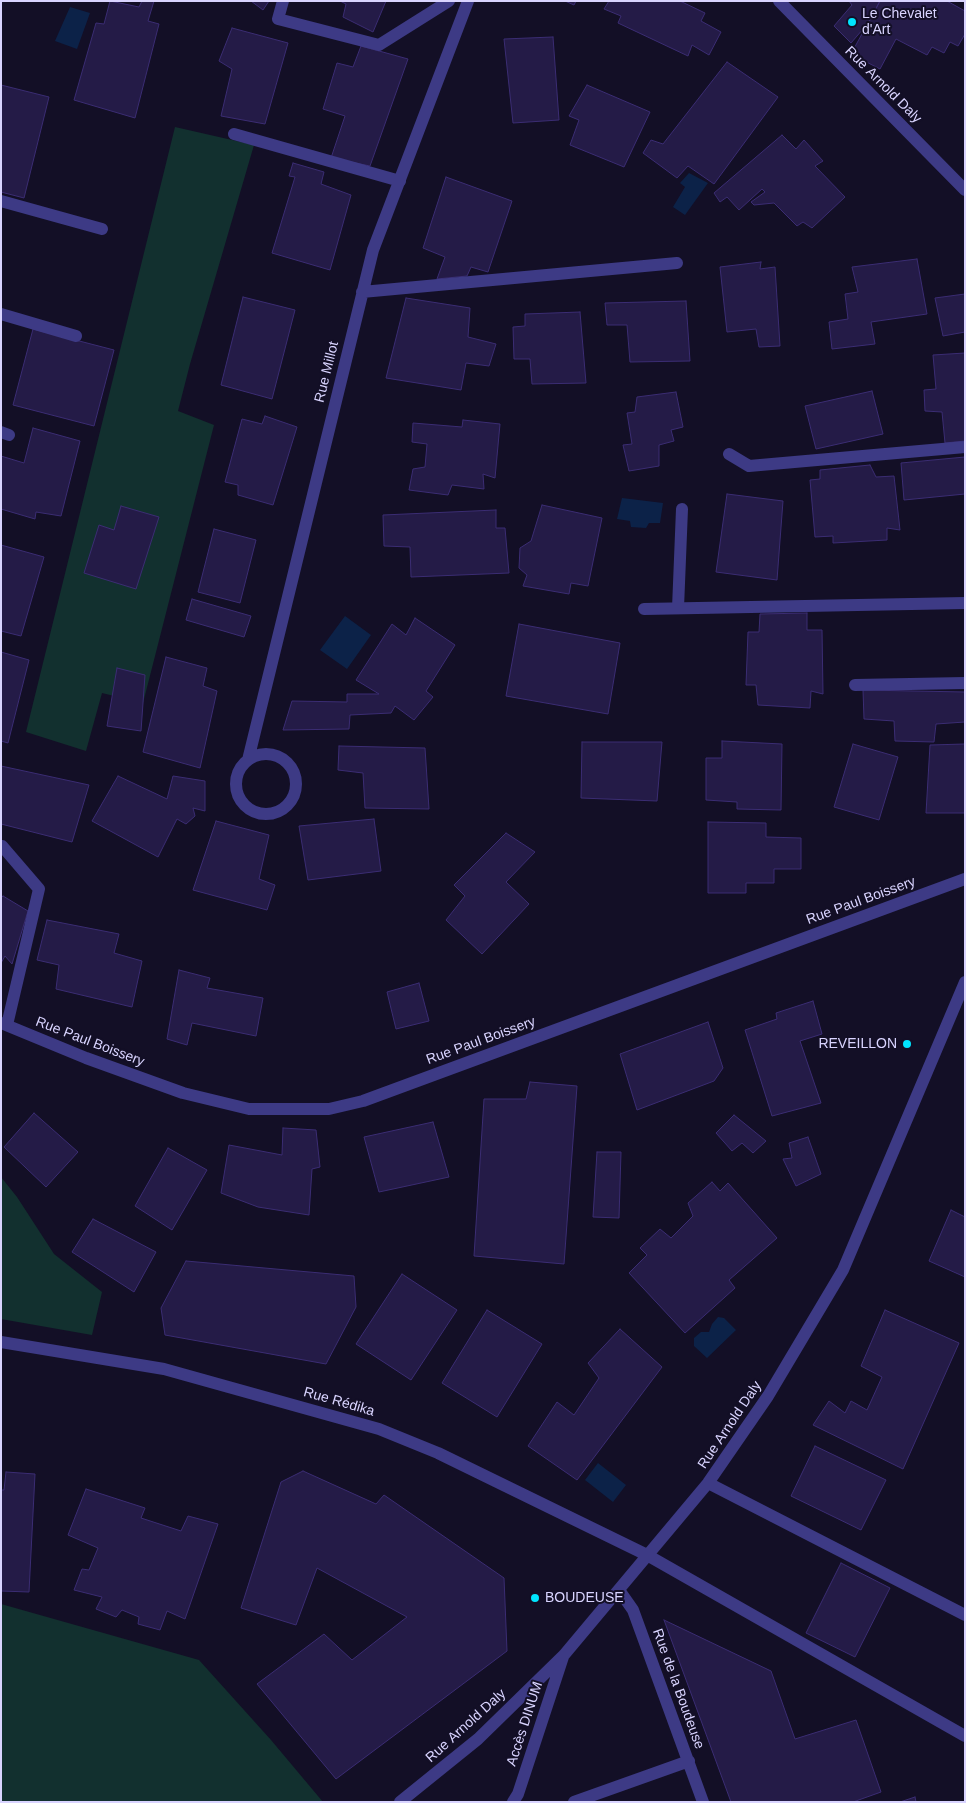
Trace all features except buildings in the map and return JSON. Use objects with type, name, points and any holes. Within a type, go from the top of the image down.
[{"type":"street","points":[[283,1],[278,19],[379,45],[449,1]]},
{"type":"street","name":"Rue Millot","points":[[248,760],[257,755],[278,756],[287,761],[294,770],[297,790],[293,800],[286,809],[267,815],[249,809],[242,803],[237,794],[237,775],[241,767],[248,760],[373,250],[468,1]]},
{"type":"street","name":"Rue Arnold Daly","points":[[779,1],[965,190]]},
{"type":"street","points":[[234,134],[400,181]]},
{"type":"street","points":[[1,201],[102,229]]},
{"type":"street","points":[[362,292],[677,263]]},
{"type":"street","points":[[1,314],[76,336]]},
{"type":"street","points":[[729,454],[749,466],[965,447]]},
{"type":"street","points":[[678,608],[682,509]]},
{"type":"street","points":[[644,609],[965,603]]},
{"type":"street","points":[[855,685],[965,683]]},
{"type":"street","points":[[2,846],[39,889],[4,1024]]},
{"type":"street","name":"Rue Paul Boissery","points":[[4,1024],[86,1058],[183,1093],[249,1110],[329,1110],[363,1101],[965,879]]},
{"type":"street","name":"Rue Arnold Daly","points":[[400,1802],[478,1738],[564,1655],[708,1483],[768,1396],[843,1270],[965,982]]},
{"type":"street","name":"Rue Rédika","points":[[1,1342],[164,1369],[379,1428],[438,1453],[647,1555],[965,1736]]},
{"type":"street","points":[[708,1483],[965,1615]]},
{"type":"street","name":"Rue de la Boudeuse","points":[[619,1590],[633,1610],[703,1802]]},
{"type":"street","name":"Accès DINUM","points":[[514,1802],[564,1655]]},
{"type":"street","points":[[574,1802],[689,1761]]},
{"type":"green space","points":[[175,127],[254,145],[178,411],[214,425],[143,703],[102,693],[86,751],[26,732]]},
{"type":"green space","points":[[1,1177],[17,1197],[54,1254],[102,1292],[92,1335],[1,1319]]},
{"type":"green space","points":[[1,1604],[199,1660],[271,1740],[323,1802],[1,1802]]},
{"type":"water","points":[[70,7],[90,13],[77,49],[55,41]]},
{"type":"water","points":[[689,173],[708,183],[685,215],[673,207],[685,187],[680,183]]},
{"type":"water","points":[[622,498],[663,503],[660,523],[649,523],[646,528],[631,527],[630,521],[617,519]]},
{"type":"water","points":[[345,616],[371,635],[347,669],[320,650]]},
{"type":"water","points":[[718,1317],[724,1318],[736,1330],[707,1358],[694,1346],[694,1338],[701,1332],[709,1332],[712,1324]]},
{"type":"water","points":[[598,1463],[626,1485],[613,1502],[585,1480]]},
{"type":"place","name":"Le Chevalet d'Art","points":[[852,22]]},
{"type":"place","name":"REVEILLON","points":[[907,1044]]},
{"type":"place","name":"BOUDEUSE","points":[[535,1598]]}]
